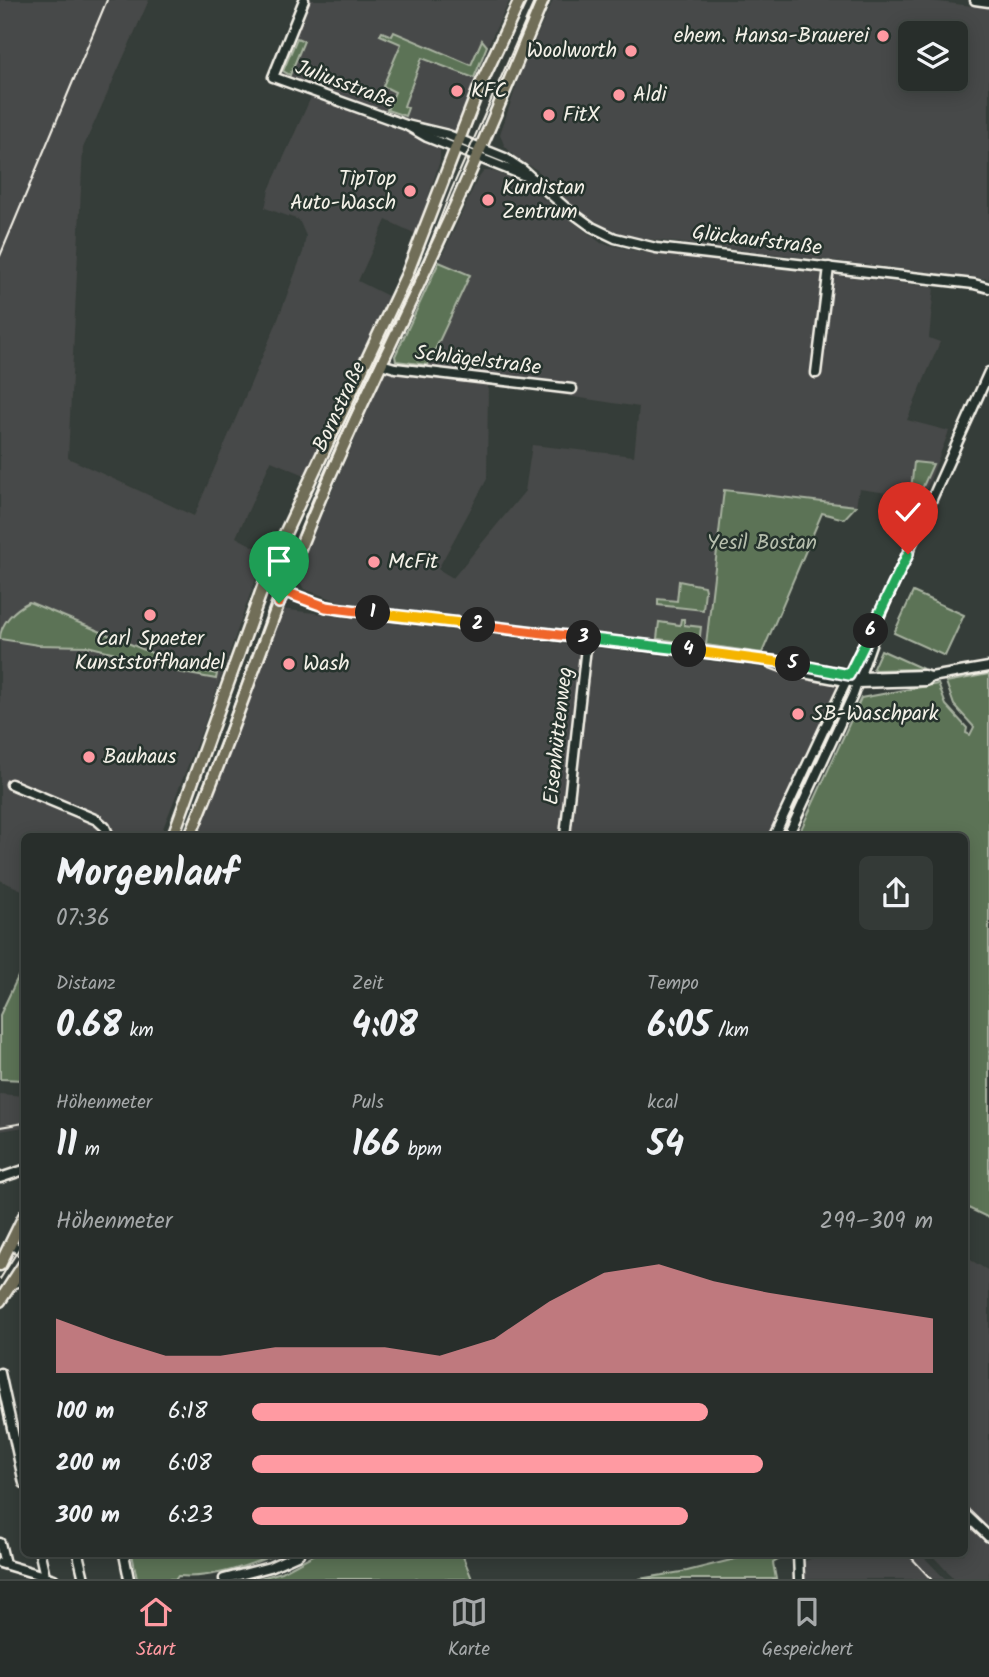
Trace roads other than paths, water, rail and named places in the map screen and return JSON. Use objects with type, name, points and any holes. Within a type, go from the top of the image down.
[{"type":"main road","name":"Bornstraße","points":[[174,833],[264,583],[407,274],[479,88],[520,0]]},
{"type":"main road","name":"Bornstraße","points":[[191,833],[283,591],[340,452],[479,153],[543,0]]},
{"type":"main road","points":[[0,1265],[21,1222]]},
{"type":"main road","points":[[0,1300],[21,1269]]},
{"type":"street","name":"Juliusstraße","points":[[304,0],[274,77],[406,125],[427,137],[457,144],[479,153]]},
{"type":"street","points":[[975,0],[989,2]]},
{"type":"street","name":"Glückaufstraße","points":[[479,153],[505,158],[592,227],[623,240],[656,248],[974,284],[989,288]]},
{"type":"street","points":[[816,373],[828,267]]},
{"type":"street","name":"Schlägelstraße","points":[[381,364],[401,369],[572,389]]},
{"type":"street","points":[[775,833],[847,678],[874,628],[989,372]]},
{"type":"street","points":[[264,583],[337,609],[782,662],[858,680],[926,681],[931,677],[989,667]]},
{"type":"street","points":[[789,833],[858,680],[874,636],[874,628]]},
{"type":"street","name":"Eisenhüttenweg","points":[[565,833],[587,638]]},
{"type":"street","points":[[10,784],[97,820],[108,833]]},
{"type":"street","points":[[0,1178],[21,1171]]},
{"type":"street","points":[[11,1244],[21,1251]]},
{"type":"street","points":[[11,1284],[21,1281]]},
{"type":"street","points":[[0,1373],[21,1469]]},
{"type":"street","points":[[968,1517],[989,1537]]},
{"type":"street","points":[[0,1543],[2,1564],[50,1578]]},
{"type":"street","points":[[41,1557],[50,1578]]},
{"type":"street","points":[[79,1557],[84,1579]]},
{"type":"street","points":[[125,1557],[129,1579]]},
{"type":"street","points":[[224,1579],[270,1567],[292,1557]]},
{"type":"street","points":[[797,1557],[799,1579]]},
{"type":"railway","points":[[0,256],[107,0]]},
{"type":"railway","points":[[185,833],[276,588],[349,418],[419,272],[451,191],[535,0]]},
{"type":"railway","points":[[0,1127],[21,1124]]},
{"type":"railway","points":[[0,1279],[21,1246]]},
{"type":"railway","points":[[911,1557],[931,1579]]},
{"type":"place","name":"ehem. Hansa-Brauerei","points":[[883,36]]},
{"type":"place","name":"Woolworth","points":[[631,51]]},
{"type":"place","name":"KFC","points":[[457,91]]},
{"type":"place","name":"Aldi","points":[[619,95]]},
{"type":"place","name":"FitX","points":[[549,115]]},
{"type":"place","name":"TipTop Auto-Wasch","points":[[410,191]]},
{"type":"place","name":"Kurdistan Zentrum","points":[[488,200]]},
{"type":"place","name":"McFit","points":[[374,562]]},
{"type":"place","name":"Carl Spaeter Kunststoffhandel","points":[[150,615]]},
{"type":"place","name":"Wash","points":[[289,664]]},
{"type":"place","name":"SB-Waschpark","points":[[798,714]]},
{"type":"place","name":"Bauhaus","points":[[89,757]]},
{"type":"park label","name":"Yesil Bostan","points":[[762,543]]}]
